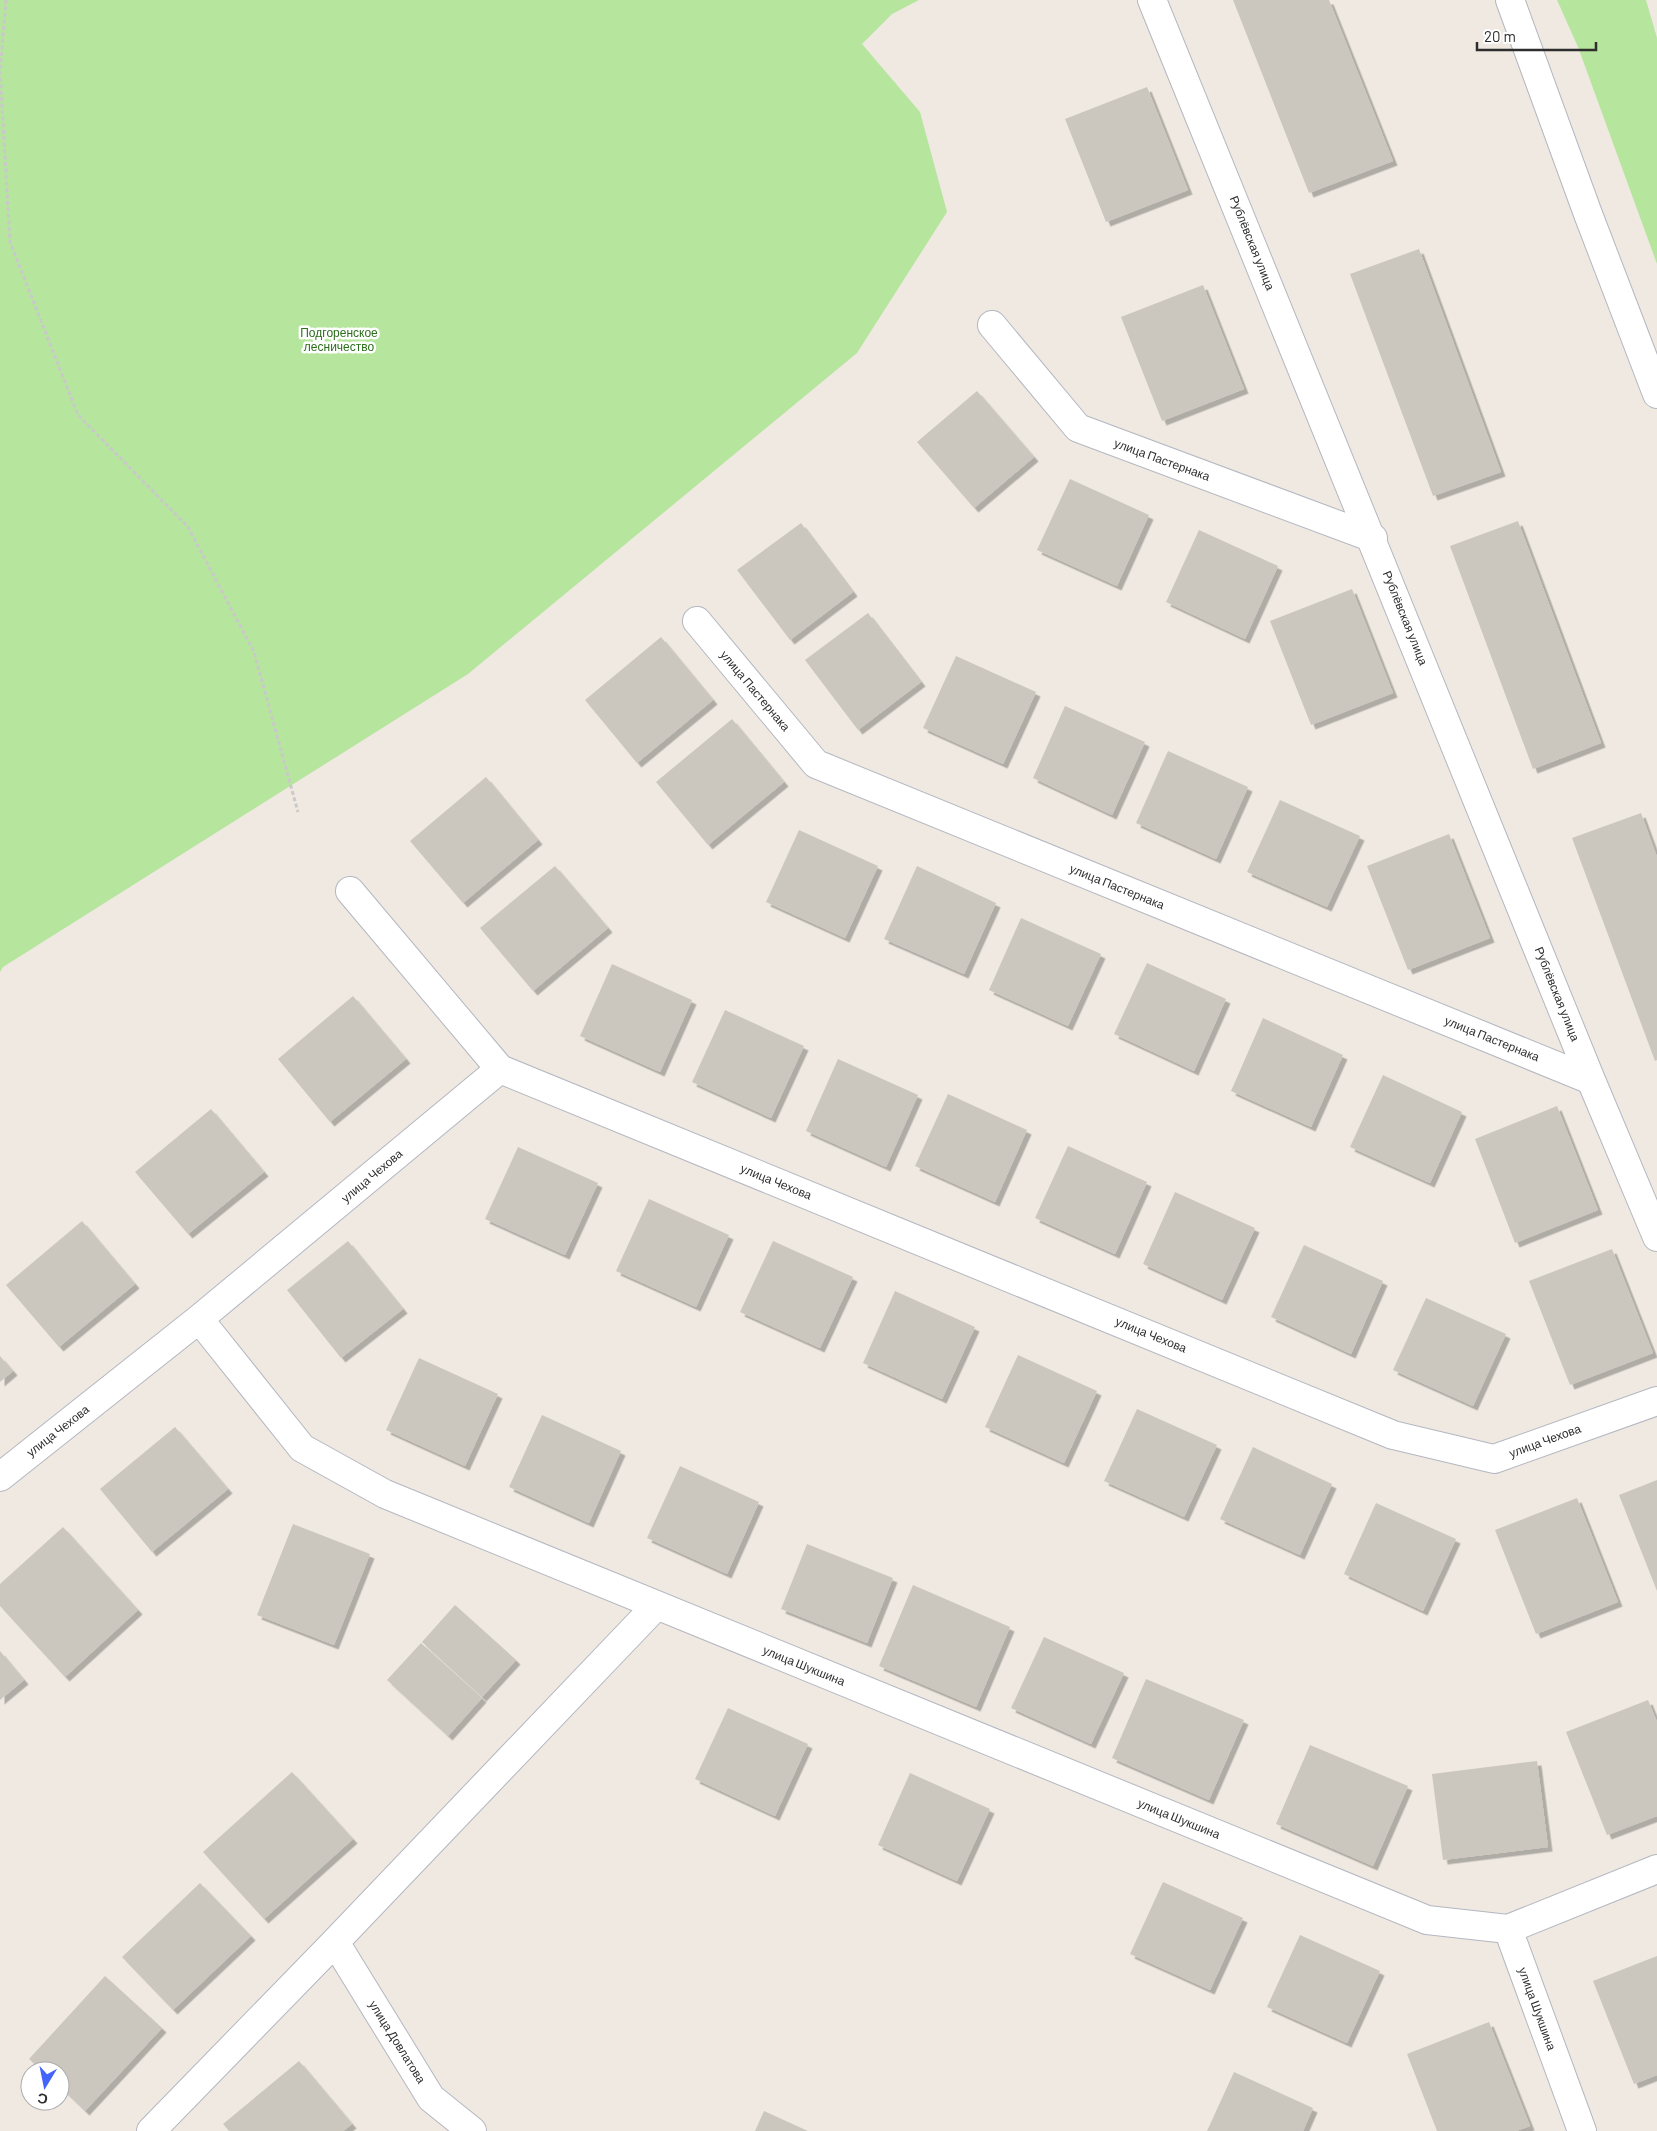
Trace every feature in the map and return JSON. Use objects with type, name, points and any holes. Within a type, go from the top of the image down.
[{"type":"street","name":"Рублёвская улица","points":[[1152,0],[1373,538],[1591,1080],[1657,1237]]},
{"type":"street","points":[[1510,0],[1588,214],[1657,394]]},
{"type":"street","name":"улица Пастернака","points":[[992,325],[1078,428],[1373,538]]},
{"type":"street","name":"улица Пастернака","points":[[697,621],[816,764],[1591,1080]]},
{"type":"street","points":[[350,891],[500,1069]]},
{"type":"street","name":"улица Чехова","points":[[0,1477],[199,1319],[500,1069],[1393,1435],[1494,1459],[1657,1400]]},
{"type":"street","name":"улица Шукшина","points":[[199,1319],[302,1448],[386,1494],[1427,1920],[1508,1929],[1582,2131]]},
{"type":"street","points":[[151,2131],[335,1942],[656,1606]]},
{"type":"street","points":[[1508,1929],[1657,1869]]},
{"type":"street","name":"улица Довлатова","points":[[335,1942],[432,2098],[472,2131]]},
{"type":"path","points":[[6,0],[0,72],[10,242],[78,415],[188,527],[254,652],[298,812]]},
{"type":"green space","name":"Подгоренское лесничество","points":[[0,0],[919,0],[892,14],[862,44],[920,112],[947,212],[857,353],[468,674],[3,967],[0,972]]},
{"type":"green space","points":[[1557,0],[1646,0],[1657,38],[1657,264],[1578,47]]},
{"type":"building","points":[[1233,0],[1329,0],[1393,161],[1309,193]]},
{"type":"building","points":[[1147,87],[1188,190],[1106,222],[1065,119]]},
{"type":"building","points":[[1419,249],[1501,472],[1433,496],[1350,274]]},
{"type":"building","points":[[1203,285],[1244,389],[1162,421],[1121,317]]},
{"type":"building","points":[[977,391],[1034,457],[974,508],[917,442]]},
{"type":"building","points":[[1070,479],[1149,515],[1117,586],[1037,550]]},
{"type":"building","points":[[1518,521],[1601,743],[1533,769],[1450,546]]},
{"type":"building","points":[[801,523],[853,592],[790,640],[737,570]]},
{"type":"building","points":[[1199,530],[1278,566],[1245,639],[1166,602]]},
{"type":"building","points":[[1352,589],[1393,693],[1311,725],[1270,621]]},
{"type":"building","points":[[868,613],[921,682],[858,730],[805,660]]},
{"type":"building","points":[[661,637],[713,700],[637,763],[585,700]]},
{"type":"building","points":[[956,656],[1036,692],[1003,764],[923,728]]},
{"type":"building","points":[[1065,706],[1145,742],[1112,815],[1033,778]]},
{"type":"building","points":[[732,719],[784,782],[708,845],[656,782]]},
{"type":"building","points":[[1168,751],[1248,787],[1216,859],[1136,823]]},
{"type":"building","points":[[486,777],[538,840],[463,903],[410,841]]},
{"type":"building","points":[[1280,800],[1360,836],[1327,907],[1247,872]]},
{"type":"building","points":[[1641,813],[1657,857],[1657,1060],[1655,1061],[1572,838]]},
{"type":"building","points":[[799,830],[878,866],[845,938],[766,902]]},
{"type":"building","points":[[1449,834],[1490,938],[1408,970],[1367,866]]},
{"type":"building","points":[[555,866],[608,928],[533,991],[480,928]]},
{"type":"building","points":[[917,866],[996,903],[964,974],[884,939]]},
{"type":"building","points":[[1021,918],[1101,954],[1068,1026],[989,990]]},
{"type":"building","points":[[1147,963],[1226,999],[1194,1071],[1114,1034]]},
{"type":"building","points":[[612,964],[692,1000],[660,1072],[580,1036]]},
{"type":"building","points":[[353,996],[406,1059],[330,1122],[278,1059]]},
{"type":"building","points":[[725,1010],[804,1046],[771,1118],[692,1082]]},
{"type":"building","points":[[1263,1018],[1343,1055],[1311,1127],[1231,1091]]},
{"type":"building","points":[[838,1059],[918,1095],[886,1167],[806,1131]]},
{"type":"building","points":[[1383,1075],[1462,1112],[1430,1183],[1350,1147]]},
{"type":"building","points":[[948,1094],[1027,1130],[995,1202],[915,1166]]},
{"type":"building","points":[[1557,1106],[1598,1210],[1515,1243],[1475,1139]]},
{"type":"building","points":[[211,1109],[264,1172],[188,1234],[135,1172]]},
{"type":"building","points":[[1068,1146],[1147,1182],[1115,1254],[1035,1218]]},
{"type":"building","points":[[518,1147],[598,1183],[565,1255],[485,1219]]},
{"type":"building","points":[[1175,1192],[1255,1228],[1222,1300],[1143,1264]]},
{"type":"building","points":[[649,1199],[729,1235],[696,1307],[616,1271]]},
{"type":"building","points":[[82,1221],[135,1284],[59,1347],[6,1285]]},
{"type":"building","points":[[348,1241],[403,1309],[341,1358],[287,1290]]},
{"type":"building","points":[[773,1241],[853,1277],[820,1348],[740,1312]]},
{"type":"building","points":[[1304,1245],[1383,1281],[1351,1354],[1271,1317]]},
{"type":"building","points":[[1612,1249],[1653,1353],[1570,1385],[1529,1281]]},
{"type":"building","points":[[895,1291],[975,1327],[942,1399],[863,1363]]},
{"type":"building","points":[[1426,1298],[1506,1334],[1473,1406],[1393,1370]]},
{"type":"building","points":[[1018,1355],[1097,1391],[1064,1463],[985,1427]]},
{"type":"building","points":[[0,1356],[13,1371],[0,1382]]},
{"type":"building","points":[[419,1358],[498,1394],[465,1466],[386,1430]]},
{"type":"building","points":[[1137,1409],[1217,1445],[1184,1517],[1104,1481]]},
{"type":"building","points":[[542,1415],[621,1451],[589,1523],[509,1487]]},
{"type":"building","points":[[175,1427],[228,1489],[152,1552],[100,1489]]},
{"type":"building","points":[[1253,1447],[1332,1484],[1300,1555],[1220,1519]]},
{"type":"building","points":[[680,1466],[759,1502],[727,1574],[647,1538]]},
{"type":"building","points":[[1657,1480],[1657,1591],[1619,1495]]},
{"type":"building","points":[[1577,1498],[1618,1602],[1536,1634],[1495,1530]]},
{"type":"building","points":[[1376,1503],[1456,1539],[1423,1611],[1344,1574]]},
{"type":"building","points":[[293,1524],[370,1554],[334,1645],[257,1615]]},
{"type":"building","points":[[63,1527],[138,1610],[65,1677],[0,1606],[0,1584]]},
{"type":"building","points":[[807,1544],[893,1578],[867,1643],[781,1609]]},
{"type":"building","points":[[913,1585],[1010,1627],[976,1707],[879,1666]]},
{"type":"building","points":[[455,1605],[516,1660],[482,1697],[422,1642]]},
{"type":"building","points":[[1044,1637],[1124,1673],[1091,1744],[1011,1708]]},
{"type":"building","points":[[421,1643],[482,1698],[448,1736],[387,1680]]},
{"type":"building","points":[[0,1651],[24,1680],[0,1700]]},
{"type":"building","points":[[1146,1679],[1244,1720],[1209,1800],[1112,1758]]},
{"type":"building","points":[[1648,1700],[1657,1722],[1657,1816],[1607,1835],[1566,1732]]},
{"type":"building","points":[[728,1708],[808,1744],[775,1816],[695,1779]]},
{"type":"building","points":[[1310,1745],[1408,1786],[1373,1866],[1276,1824]]},
{"type":"building","points":[[1537,1761],[1548,1847],[1443,1860],[1432,1774]]},
{"type":"building","points":[[292,1772],[353,1839],[264,1919],[203,1852]]},
{"type":"building","points":[[910,1773],[990,1809],[957,1881],[878,1845]]},
{"type":"building","points":[[1163,1882],[1243,1918],[1210,1990],[1130,1954]]},
{"type":"building","points":[[200,1883],[251,1936],[173,2010],[122,1957]]},
{"type":"building","points":[[1300,1935],[1380,1971],[1347,2043],[1267,2007]]},
{"type":"building","points":[[1657,1956],[1657,2075],[1634,2084],[1593,1981]]},
{"type":"building","points":[[105,1976],[162,2028],[85,2111],[70,2097],[70,2061],[31,2061],[29,2059]]},
{"type":"building","points":[[1489,2022],[1530,2126],[1516,2131],[1437,2131],[1407,2054]]},
{"type":"building","points":[[299,2061],[352,2124],[343,2131],[229,2131],[223,2124]]},
{"type":"building","points":[[1234,2072],[1313,2108],[1303,2131],[1207,2131]]},
{"type":"building","points":[[764,2111],[808,2131],[755,2131]]}]
